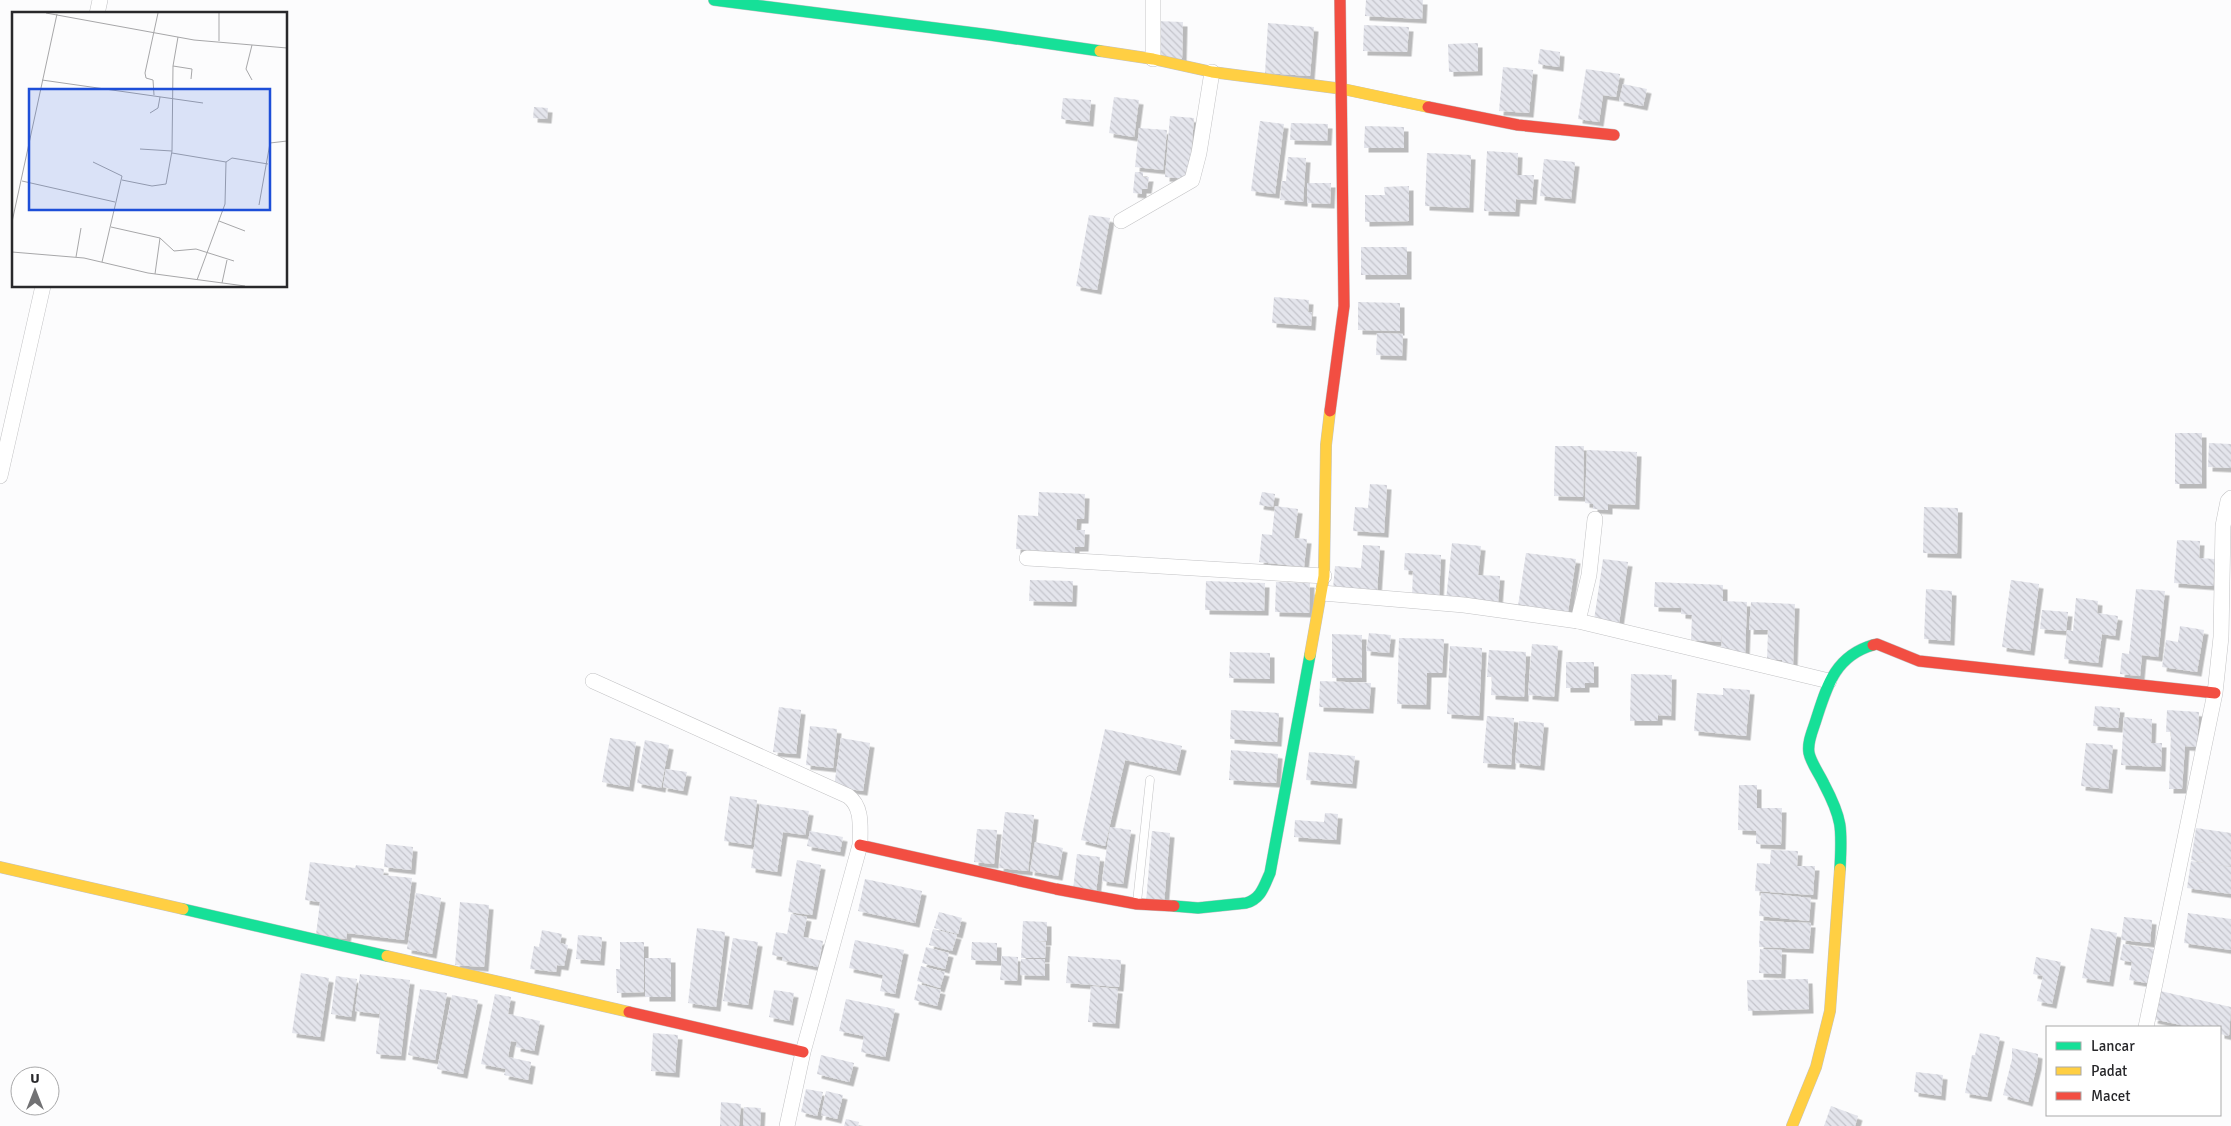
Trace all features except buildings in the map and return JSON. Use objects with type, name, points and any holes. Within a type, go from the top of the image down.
[{"type":"street","points":[[714,0],[990,35],[1153,59],[1212,72],[1343,89],[1518,125],[1614,134]]},
{"type":"street","points":[[1153,0],[1153,59]]},
{"type":"street","points":[[860,845],[1056,889],[1137,904],[1198,908],[1246,903],[1253,900],[1260,893],[1270,874],[1324,576],[1326,445],[1344,306],[1343,89],[1340,0]]},
{"type":"street","points":[[1121,221],[1192,180],[1199,153],[1212,72]]},
{"type":"street","points":[[0,476],[42,288]]},
{"type":"street","points":[[2146,1026],[2215,693],[2221,637],[2223,526],[2228,501],[2231,498]]},
{"type":"street","points":[[1578,621],[1589,575],[1595,519]]},
{"type":"street","points":[[1027,558],[1324,576]]},
{"type":"street","points":[[1322,593],[1464,605],[1578,621],[1829,680]]},
{"type":"street","points":[[1792,1126],[1816,1067],[1830,1011],[1842,835],[1840,819],[1835,805],[1809,754],[1809,741],[1829,680],[1848,657],[1860,649],[1877,644],[1919,660],[2215,693]]},
{"type":"street","points":[[593,680],[848,796],[855,801],[859,810],[860,845],[803,1052],[787,1126]]},
{"type":"street","points":[[0,867],[803,1052]]},
{"type":"lane","points":[[1137,904],[1150,780]]},
{"type":"traffic: fast","points":[[714,0],[1100,51]]},
{"type":"traffic: fast","points":[[1840,869],[1841,834],[1838,816],[1812,761],[1809,745],[1824,695],[1834,674],[1850,657],[1860,650],[1873,645]]},
{"type":"traffic: fast","points":[[1174,906],[1198,908],[1246,903],[1259,895],[1264,887],[1270,873],[1310,655]]},
{"type":"traffic: fast","points":[[183,909],[387,956]]},
{"type":"traffic: slow","points":[[1100,51],[1153,59],[1212,72],[1343,89],[1428,107]]},
{"type":"traffic: slow","points":[[1310,655],[1324,576],[1326,445],[1330,411]]},
{"type":"traffic: slow","points":[[0,867],[183,909]]},
{"type":"traffic: slow","points":[[1792,1126],[1816,1067],[1830,1011],[1840,869]]},
{"type":"traffic: slow","points":[[387,956],[629,1012]]},
{"type":"traffic: jam","points":[[1330,411],[1344,306],[1340,0]]},
{"type":"traffic: jam","points":[[1428,107],[1518,125],[1614,135]]},
{"type":"traffic: jam","points":[[1873,645],[1877,644],[1919,661],[2215,693]]},
{"type":"traffic: jam","points":[[860,845],[1056,889],[1137,904],[1174,906]]},
{"type":"traffic: jam","points":[[629,1012],[803,1052]]}]
